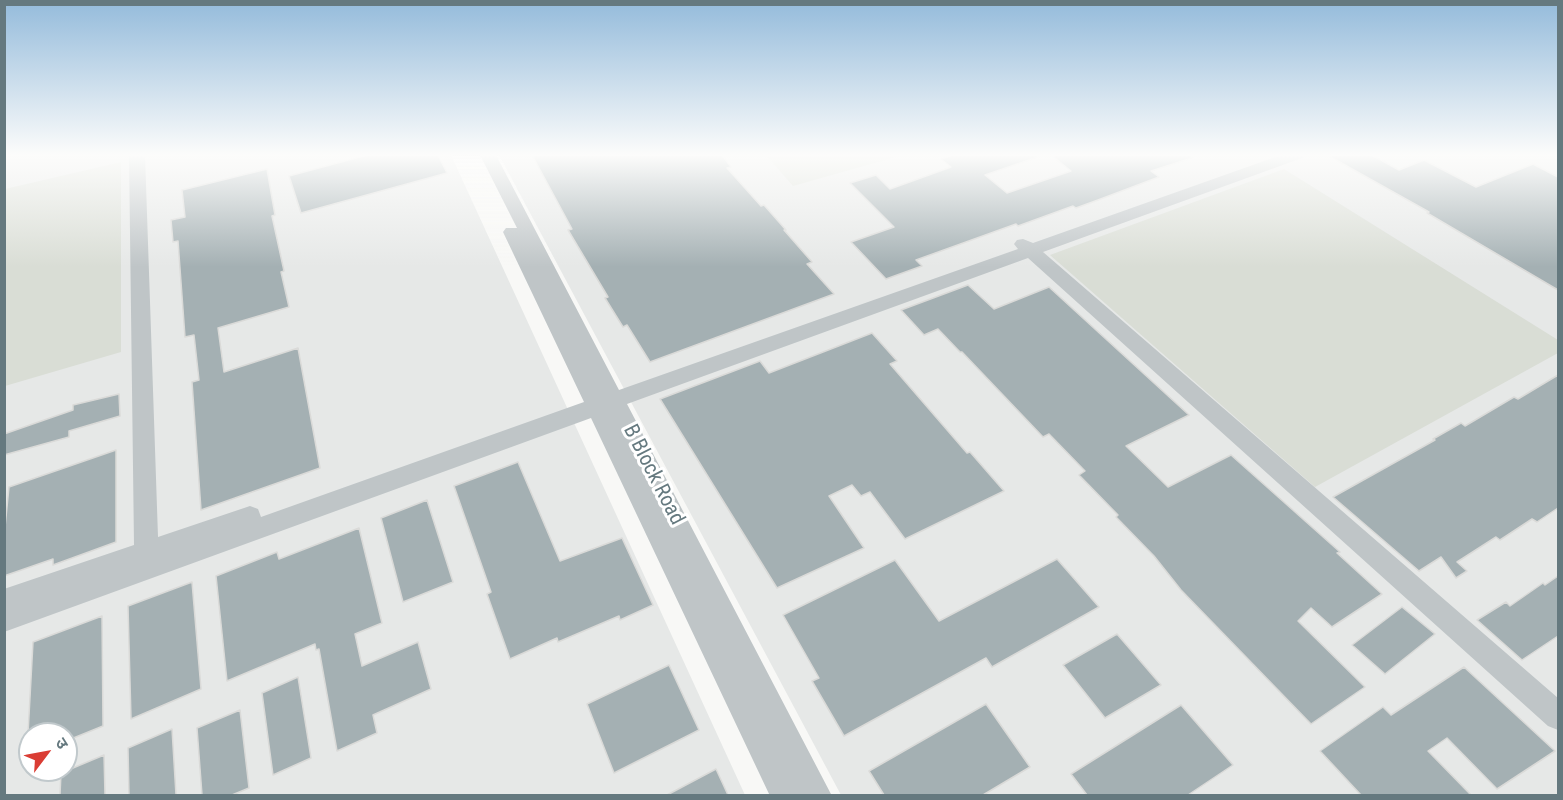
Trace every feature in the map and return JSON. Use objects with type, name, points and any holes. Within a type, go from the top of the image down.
[{"type":"street","points":[[138,192],[147,560]]},
{"type":"street","name":"B Block Road","points":[[494,192],[817,795]]},
{"type":"street","name":"B Block Road","points":[[506,192],[603,397],[786,795]]},
{"type":"street","points":[[1027,247],[1171,192]]},
{"type":"street","points":[[4,620],[147,560],[1187,192]]},
{"type":"street","points":[[1027,247],[1558,716]]},
{"type":"street","points":[[4,601],[147,560]]},
{"type":"shaded area","points":[[5,192],[468,192],[745,795],[5,796]]},
{"type":"shaded area","points":[[5,192],[121,192],[121,352],[5,386]]},
{"type":"shaded area","points":[[519,192],[1558,192],[1558,795],[841,795]]},
{"type":"shaded area","points":[[1221,192],[1321,192],[1558,340],[1558,353],[1315,487],[1050,255]]},
{"type":"building","points":[[182,192],[271,192],[275,215],[272,216],[289,307],[218,328],[224,372],[298,348],[320,468],[201,510],[192,382],[199,380],[194,335],[185,337],[178,241],[173,242],[171,220],[185,217]]},
{"type":"building","points":[[294,192],[376,192],[301,213]]},
{"type":"building","points":[[552,192],[749,192],[761,206],[764,205],[786,230],[784,230],[812,262],[807,264],[834,294],[650,362],[627,325],[623,327],[605,298],[608,297],[568,230],[572,229]]},
{"type":"building","points":[[859,192],[1118,192],[1018,226],[1016,224],[916,260],[922,266],[886,279],[851,242],[894,227]]},
{"type":"building","points":[[1394,192],[1558,192],[1558,290],[1427,213],[1429,212]]},
{"type":"building","points":[[968,285],[994,309],[1049,287],[1189,415],[1126,446],[1168,487],[1231,455],[1340,552],[1337,553],[1382,594],[1332,627],[1311,608],[1298,621],[1365,687],[1311,724],[1181,590],[1154,556],[1116,517],[1118,515],[1079,475],[1085,471],[1049,434],[1043,437],[938,329],[924,335],[901,310]]},
{"type":"building","points":[[872,333],[897,361],[890,364],[967,453],[970,452],[1004,491],[905,539],[870,492],[861,496],[852,485],[829,496],[864,548],[777,588],[660,399],[760,361],[769,373]]},
{"type":"building","points":[[1558,375],[1558,508],[1537,522],[1532,519],[1500,540],[1496,537],[1457,562],[1467,571],[1456,578],[1441,557],[1419,571],[1333,497],[1461,423],[1465,426],[1514,397],[1518,399]]},
{"type":"building","points":[[119,394],[120,416],[69,431],[69,437],[4,455],[4,434],[73,410],[73,405]]},
{"type":"building","points":[[116,450],[116,542],[53,565],[53,559],[4,576],[4,537],[9,487]]},
{"type":"building","points":[[518,462],[560,561],[622,538],[653,605],[620,620],[619,616],[558,642],[557,638],[510,659],[487,594],[491,592],[454,486]]},
{"type":"building","points":[[427,500],[453,582],[403,602],[381,518]]},
{"type":"building","points":[[359,528],[382,623],[355,634],[362,666],[418,642],[431,689],[373,715],[377,733],[337,751],[319,649],[316,650],[315,644],[227,681],[216,576],[277,552],[279,559]]},
{"type":"building","points":[[1057,559],[1099,607],[992,667],[986,658],[844,736],[812,681],[819,678],[783,615],[895,560],[939,621]]},
{"type":"building","points":[[1558,576],[1558,636],[1522,660],[1477,620],[1506,602],[1510,606],[1543,583],[1545,585]]},
{"type":"building","points":[[192,582],[201,689],[131,719],[128,606]]},
{"type":"building","points":[[1402,607],[1435,634],[1385,674],[1352,645]]},
{"type":"building","points":[[102,616],[103,726],[78,736],[78,722],[29,722],[33,642]]},
{"type":"building","points":[[1117,634],[1161,685],[1105,718],[1063,665]]},
{"type":"building","points":[[669,665],[699,730],[614,773],[587,704]]},
{"type":"building","points":[[1464,667],[1555,751],[1497,789],[1447,738],[1428,751],[1471,795],[1361,795],[1320,751],[1383,707],[1391,715]]},
{"type":"building","points":[[298,677],[311,758],[273,775],[262,693]]},
{"type":"building","points":[[986,704],[1030,767],[983,795],[884,795],[869,771]]},
{"type":"building","points":[[1181,705],[1233,765],[1188,795],[1087,795],[1071,774]]},
{"type":"building","points":[[240,710],[249,788],[232,795],[202,795],[197,728]]},
{"type":"building","points":[[172,729],[176,795],[129,795],[128,748]]},
{"type":"building","points":[[104,755],[105,795],[60,795],[61,782],[78,782],[78,766]]},
{"type":"building","points":[[716,769],[728,795],[667,795]]}]
